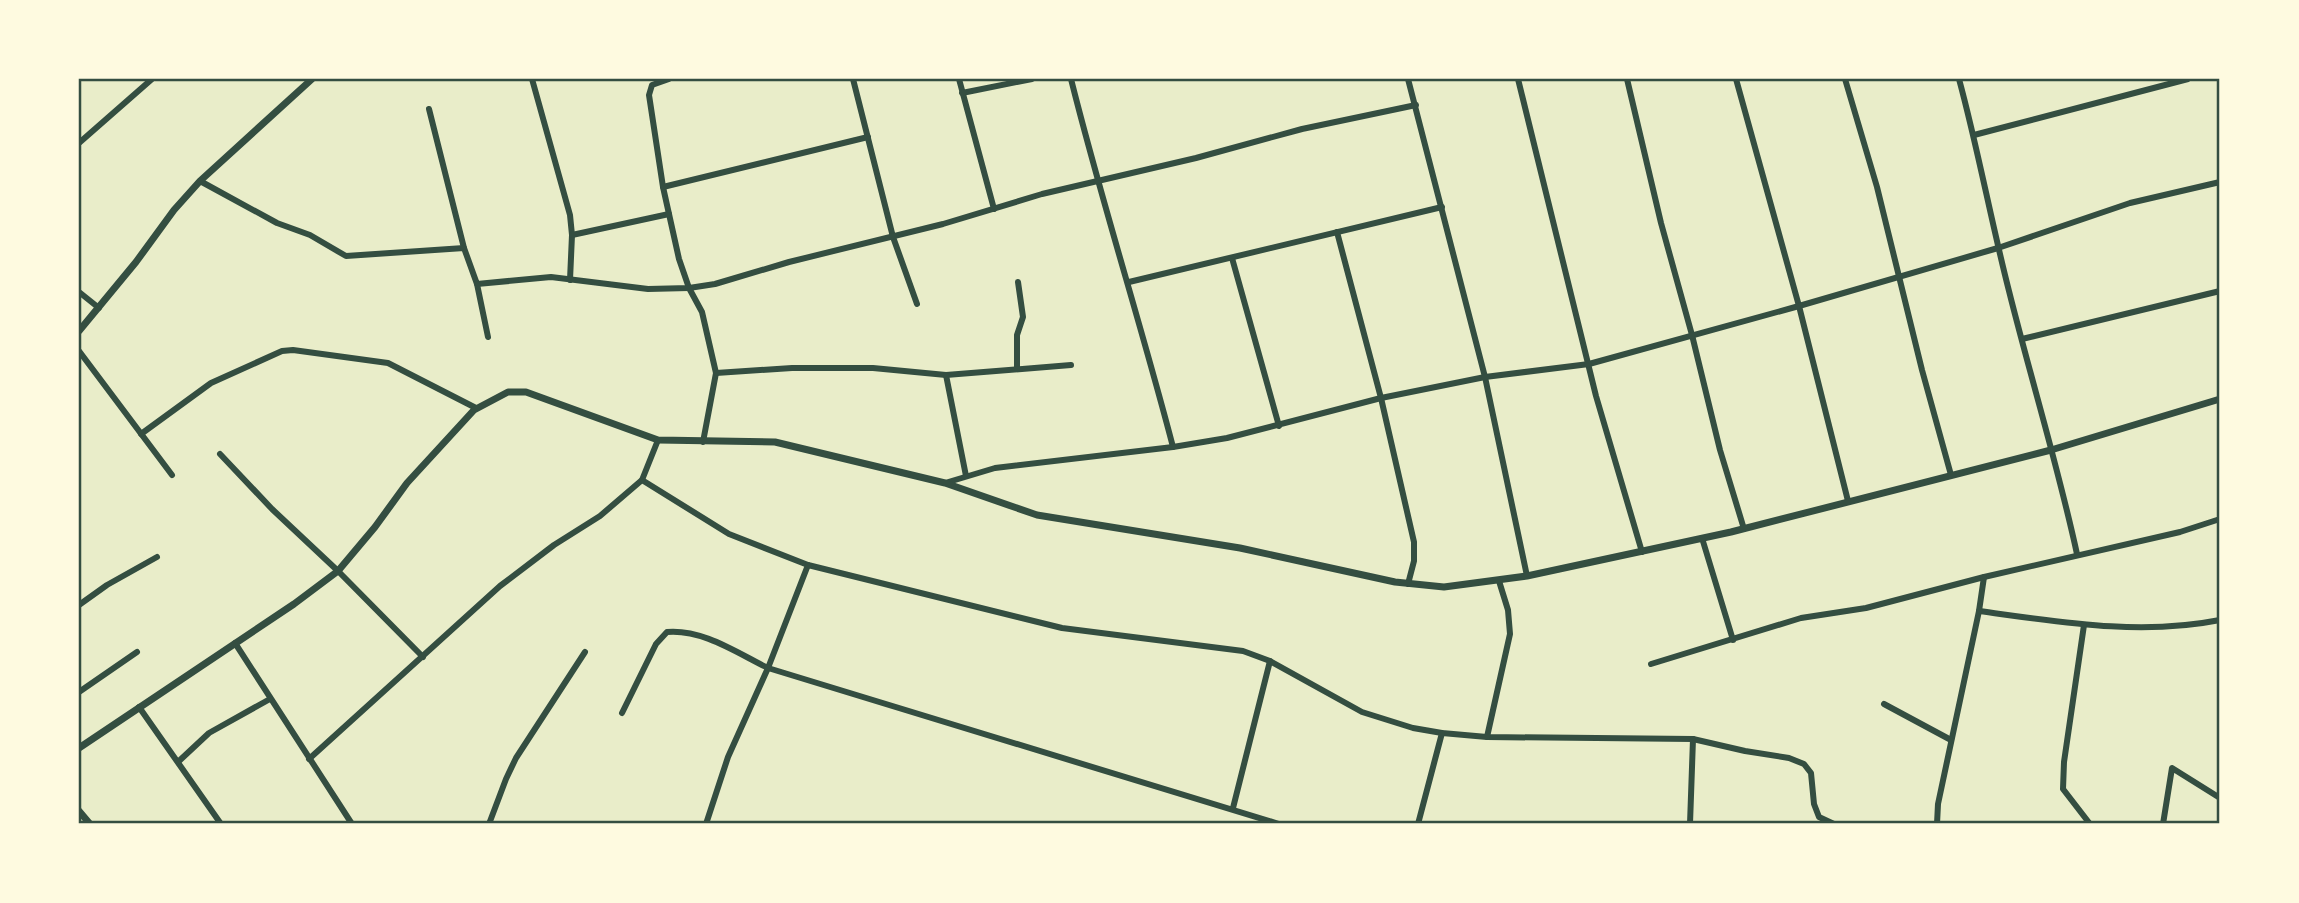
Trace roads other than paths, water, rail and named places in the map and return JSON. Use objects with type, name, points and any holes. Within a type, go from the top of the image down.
[{"type":"street","points":[[79,143],[152,79]]},
{"type":"street","points":[[79,331],[200,181],[311,79]]},
{"type":"street","points":[[532,79],[570,215],[570,280]]},
{"type":"street","points":[[669,79],[652,85],[649,95],[663,187],[679,259],[689,288],[702,312],[716,373],[703,442]]},
{"type":"street","points":[[853,79],[893,237],[917,304]]},
{"type":"street","points":[[959,79],[994,209]]},
{"type":"street","points":[[962,93],[1031,79]]},
{"type":"street","points":[[1071,79],[1173,447]]},
{"type":"street","points":[[1409,79],[1485,377],[1527,576]]},
{"type":"street","points":[[1518,79],[1589,364],[1642,552]]},
{"type":"street","points":[[1627,79],[1720,450],[1744,529]]},
{"type":"street","points":[[1736,79],[1799,306],[1848,500]]},
{"type":"street","points":[[1845,79],[1877,187],[1951,475]]},
{"type":"street","points":[[1959,79],[1998,248],[2066,500],[2077,554]]},
{"type":"street","points":[[1974,135],[2188,79]]},
{"type":"street","points":[[477,284],[551,277],[648,289],[715,284],[1097,180],[1196,158],[1302,129],[1416,104]]},
{"type":"street","points":[[429,109],[464,248],[477,284],[488,337]]},
{"type":"street","points":[[663,187],[869,137]]},
{"type":"street","points":[[200,181],[277,223],[310,234],[346,256],[464,248]]},
{"type":"street","points":[[945,484],[995,468],[1173,447],[1279,426],[1381,398],[1485,377],[1589,364],[1998,248],[2130,203],[2220,182]]},
{"type":"street","points":[[1129,282],[1442,207]]},
{"type":"street","points":[[572,234],[669,214]]},
{"type":"street","points":[[1337,232],[1381,398],[1414,542],[1414,561],[1408,584]]},
{"type":"street","points":[[1232,258],[1279,426]]},
{"type":"street","points":[[1017,368],[1017,335],[1023,317],[1018,282]]},
{"type":"street","points":[[2022,340],[2220,291]]},
{"type":"street","points":[[79,292],[99,308]]},
{"type":"street","points":[[141,434],[211,383],[282,351],[293,350],[388,363],[477,407]]},
{"type":"street","points":[[79,351],[172,475]]},
{"type":"street","points":[[716,373],[873,369],[946,375],[1071,365]]},
{"type":"street","points":[[946,375],[966,476]]},
{"type":"street","points":[[79,748],[294,604],[338,570],[367,537],[407,483],[477,407],[508,392],[526,393],[658,440],[775,442],[945,484],[1037,515],[1240,548],[1408,584],[1444,587],[1527,576],[1744,529],[1848,500],[2051,450],[2220,399]]},
{"type":"street","points":[[309,760],[500,586],[554,545],[600,516],[642,480],[658,440]]},
{"type":"street","points":[[220,454],[272,509],[338,570],[423,657]]},
{"type":"street","points":[[642,480],[729,534],[808,565],[1062,628],[1242,651],[1270,661],[1362,712],[1413,728],[1487,737],[1693,739],[1789,758],[1804,764],[1811,773],[1814,804],[1819,817],[1834,824]]},
{"type":"street","points":[[1651,664],[1801,618],[1866,608],[2220,519]]},
{"type":"street","points":[[1702,538],[1733,640]]},
{"type":"street","points":[[79,605],[107,585],[157,557]]},
{"type":"street","points":[[706,824],[727,757],[768,668],[808,565]]},
{"type":"street","points":[[1937,824],[1938,804],[1984,577]]},
{"type":"street","points":[[1487,737],[1510,634],[1508,610],[1499,581]]},
{"type":"street","points":[[1979,611],[2084,625],[2160,628],[2191,626],[2220,620]]},
{"type":"street","points":[[2084,625],[2064,762],[2063,789],[2090,824]]},
{"type":"street","points":[[622,713],[656,644],[667,632],[682,631],[700,635],[768,668],[1279,824]]},
{"type":"street","points":[[235,643],[352,824]]},
{"type":"street","points":[[79,692],[136,652]]},
{"type":"street","points":[[489,824],[516,758],[585,652]]},
{"type":"street","points":[[1233,808],[1270,661]]},
{"type":"street","points":[[179,761],[209,733],[270,699]]},
{"type":"street","points":[[1884,704],[1951,740]]},
{"type":"street","points":[[139,707],[221,824]]},
{"type":"street","points":[[1418,824],[1442,733]]},
{"type":"street","points":[[1690,824],[1693,739]]},
{"type":"street","points":[[2163,824],[2172,768],[2220,798]]},
{"type":"street","points":[[79,811],[90,824]]}]
